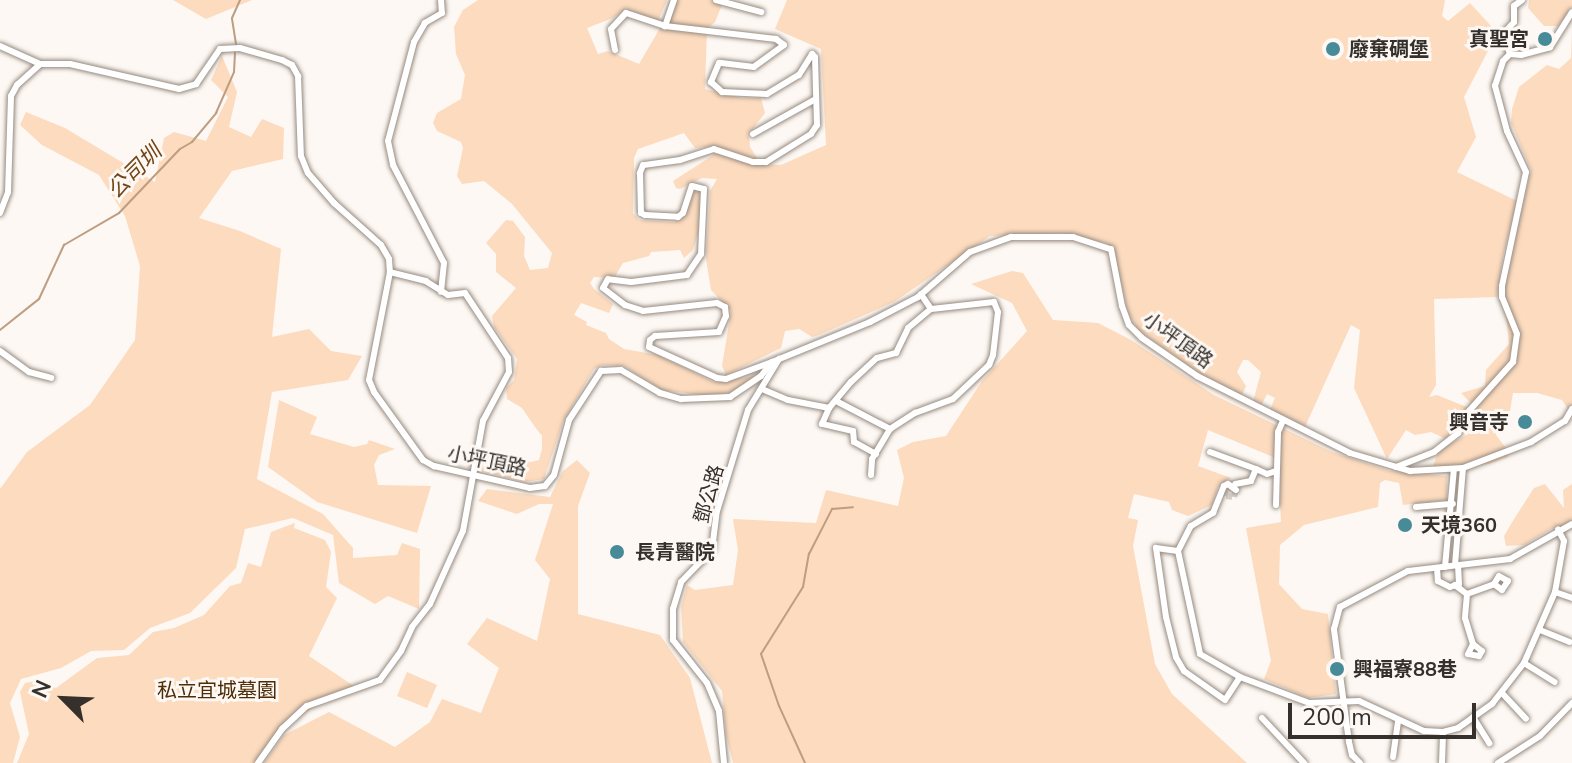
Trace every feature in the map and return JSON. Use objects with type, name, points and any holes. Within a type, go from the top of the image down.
[{"type":"street","points":[[441,0],[442,13],[425,23],[414,42],[388,141],[393,165],[444,263],[441,292]]},
{"type":"street","points":[[665,26],[674,0]]},
{"type":"street","points":[[716,0],[761,12]]},
{"type":"street","points":[[1510,54],[1503,34],[1514,22],[1514,6],[1522,0]]},
{"type":"street","points":[[1510,54],[1521,55],[1550,47],[1572,12]]},
{"type":"street","points":[[615,50],[611,29],[626,13],[665,26],[782,41],[784,45],[779,51],[754,67],[719,63],[711,82],[722,92],[767,94],[799,75],[812,54],[815,57],[817,125],[811,134],[766,162],[753,162],[714,149],[680,160],[643,165],[640,173],[641,213],[645,215],[678,217],[683,213],[692,186],[704,189],[701,254],[687,275],[631,282],[608,279],[604,284],[606,294],[643,311],[717,303],[725,307],[726,316],[719,332],[655,336],[650,340],[649,347],[726,379],[776,360]]},
{"type":"street","points":[[0,46],[40,64],[70,64],[179,89],[196,84],[220,49],[258,51],[292,65],[298,76],[301,156],[308,173],[334,203],[381,245],[389,259],[390,272],[426,281],[448,295],[465,293],[510,364],[483,421],[463,531],[430,604],[380,680],[307,706],[282,729],[258,763]]},
{"type":"street","points":[[1396,467],[1434,452],[1458,433],[1469,411],[1513,362],[1517,334],[1502,297],[1502,286],[1526,172],[1507,131],[1495,86],[1503,61],[1510,54]]},
{"type":"street","points":[[0,213],[8,192],[11,96],[17,85],[40,64]]},
{"type":"street","points":[[753,134],[816,99]]},
{"type":"street","name":"小坪頂路","points":[[390,272],[369,380],[374,392],[423,460],[530,488],[545,486],[554,475],[569,420],[601,371],[621,370],[660,393],[713,400],[743,391],[776,360],[870,322],[921,294],[970,252],[989,243],[1034,236],[1073,237],[1111,249],[1117,290],[1129,325],[1142,338],[1197,376],[1350,453],[1410,471],[1463,468],[1531,442],[1565,421],[1572,409]]},
{"type":"street","points":[[921,294],[931,309]]},
{"type":"street","points":[[871,475],[872,459],[876,454],[890,429],[915,413],[953,399],[989,365],[998,312],[994,302],[931,309],[908,328],[896,353],[877,358],[829,408],[822,424],[853,431],[854,442],[876,454]]},
{"type":"street","points":[[0,351],[29,372],[51,378]]},
{"type":"street","name":"鄧公路","points":[[724,763],[714,696],[681,655],[671,626],[681,582],[712,550],[722,493],[748,410],[776,360]]},
{"type":"street","points":[[762,389],[788,400],[829,408]]},
{"type":"street","points":[[838,402],[890,429]]},
{"type":"street","points":[[1276,505],[1278,432],[1283,421]]},
{"type":"street","points":[[1210,452],[1267,474],[1276,471]]},
{"type":"street","points":[[1463,468],[1441,567],[1442,585],[1455,585],[1467,594]]},
{"type":"street","points":[[1256,469],[1251,481],[1236,487],[1224,486],[1213,513],[1191,526],[1178,551],[1196,648],[1240,677],[1309,703],[1359,701],[1424,731],[1443,732],[1458,728],[1502,693],[1524,663],[1555,592],[1564,541],[1558,529]]},
{"type":"street","points":[[1454,469],[1459,584],[1455,585]]},
{"type":"street","points":[[1416,507],[1456,504]]},
{"type":"street","points":[[1360,763],[1352,755],[1349,742],[1334,629],[1340,607],[1408,571],[1510,559],[1558,529],[1572,524]]},
{"type":"street","points":[[1178,551],[1156,548],[1155,555],[1176,657],[1184,671],[1225,700],[1240,677]]},
{"type":"street","points":[[1563,552],[1572,555]]},
{"type":"street","points":[[1467,594],[1494,584]]},
{"type":"street","points":[[1555,592],[1572,598]]},
{"type":"street","points":[[1467,594],[1465,618],[1473,644]]},
{"type":"street","points":[[1540,630],[1570,642]]},
{"type":"street","points":[[1524,663],[1554,682]]},
{"type":"street","points":[[1502,693],[1526,719]]},
{"type":"street","points":[[1498,763],[1540,736],[1572,703]]},
{"type":"street","points":[[1473,717],[1489,743]]},
{"type":"street","points":[[1262,718],[1304,763]]},
{"type":"street","points":[[1393,757],[1398,720]]},
{"type":"street","points":[[1442,763],[1443,732]]},
{"type":"street","points":[[1513,752],[1519,763]]},
{"type":"green space","points":[[173,0],[252,0],[206,19]]},
{"type":"green space","points":[[478,0],[667,0],[658,21],[626,9],[587,28],[598,54],[608,51],[639,64],[660,28],[667,28],[677,0],[724,0],[715,22],[707,29],[705,89],[742,98],[761,98],[765,113],[749,134],[750,147],[761,164],[781,165],[826,145],[821,49],[775,29],[787,0],[1445,0],[1442,16],[1448,21],[1470,3],[1491,26],[1490,47],[1464,97],[1476,137],[1457,172],[1517,201],[1503,256],[1497,297],[1434,299],[1436,385],[1429,397],[1437,395],[1469,408],[1446,439],[1431,432],[1415,435],[1406,430],[1387,459],[1354,388],[1360,330],[1351,325],[1305,427],[1270,410],[1275,398],[1267,394],[1261,406],[1253,402],[1261,372],[1248,360],[1243,360],[1237,372],[1246,386],[1242,395],[1238,395],[1204,377],[1138,330],[1128,312],[1113,248],[1106,243],[1060,233],[990,236],[894,302],[812,337],[799,329],[785,331],[781,348],[726,375],[722,366],[731,311],[711,290],[706,259],[710,191],[717,179],[702,178],[680,189],[673,181],[718,152],[715,146],[695,148],[684,133],[638,149],[634,158],[633,213],[639,220],[675,222],[686,212],[691,193],[698,191],[702,198],[700,227],[693,250],[684,258],[680,250],[651,252],[649,256],[623,263],[614,278],[594,277],[590,283],[594,289],[613,304],[609,313],[581,303],[574,315],[587,322],[586,325],[606,333],[609,339],[624,349],[658,355],[714,382],[755,376],[738,391],[709,396],[662,390],[624,366],[602,365],[594,369],[563,422],[544,479],[525,482],[478,470],[482,453],[531,462],[539,460],[542,449],[542,436],[522,408],[507,399],[506,388],[514,380],[517,359],[494,327],[492,316],[516,288],[496,272],[496,254],[486,243],[506,220],[513,221],[525,237],[524,256],[530,270],[548,268],[552,253],[512,204],[484,181],[462,184],[457,176],[463,148],[461,142],[437,131],[433,123],[437,113],[461,99],[465,75],[456,54],[454,27],[463,10]]},
{"type":"green space","points":[[1529,0],[1572,0],[1572,9],[1558,26],[1544,26],[1528,8]]},
{"type":"green space","points":[[1572,28],[1572,415],[1562,400],[1537,393],[1513,393],[1510,411],[1500,418],[1496,435],[1509,452],[1508,457],[1489,464],[1435,469],[1433,466],[1439,450],[1472,432],[1473,405],[1461,393],[1485,386],[1486,370],[1509,344],[1504,297],[1506,276],[1531,170],[1511,123],[1512,109],[1519,87],[1547,65],[1559,69],[1571,58]]},
{"type":"green space","points":[[222,56],[237,92],[229,127],[251,137],[262,119],[284,128],[283,159],[232,171],[199,218],[281,249],[272,337],[309,329],[331,351],[362,356],[348,380],[272,392],[257,479],[323,514],[353,548],[353,558],[397,555],[402,543],[420,549],[419,609],[388,596],[375,604],[339,583],[333,535],[293,518],[245,529],[236,568],[190,613],[150,628],[124,650],[91,651],[61,668],[21,679],[10,703],[20,737],[13,763],[0,763],[0,489],[27,452],[90,405],[135,340],[140,266],[125,216],[99,175],[42,145],[20,125],[26,112],[65,128],[155,182],[164,138],[174,132],[206,141],[228,97],[211,80]]},
{"type":"green space","points":[[1012,271],[1023,273],[1053,320],[1098,323],[1131,340],[1214,395],[1332,452],[1390,471],[1447,476],[1447,500],[1403,505],[1399,483],[1385,480],[1380,483],[1378,507],[1304,525],[1280,545],[1279,584],[1302,609],[1328,614],[1336,694],[1308,698],[1264,679],[1271,661],[1246,528],[1281,522],[1278,459],[1208,430],[1198,466],[1231,478],[1218,487],[1212,505],[1188,516],[1172,510],[1169,502],[1134,494],[1128,518],[1138,520],[1133,546],[1155,664],[1172,694],[1247,763],[733,763],[726,735],[722,691],[683,642],[681,607],[687,585],[695,590],[733,585],[738,550],[733,519],[816,523],[826,490],[898,506],[904,478],[897,450],[913,442],[946,436],[982,381],[1027,331],[1012,303],[971,284]]},
{"type":"green space","points":[[279,400],[317,417],[310,434],[354,447],[367,444],[369,440],[395,449],[379,455],[374,465],[378,485],[431,486],[417,533],[317,502],[268,467]]},
{"type":"green space","points":[[577,460],[590,473],[578,506],[578,614],[660,635],[690,678],[712,763],[264,763],[284,735],[329,712],[395,747],[430,722],[442,699],[481,713],[499,668],[467,644],[487,618],[537,641],[550,579],[535,560],[553,504],[539,504],[517,514],[478,501],[487,489],[550,497],[563,471]]},
{"type":"green space","points":[[1545,484],[1564,508],[1563,490],[1572,484],[1572,524],[1551,529],[1524,545],[1506,546],[1504,536],[1514,519],[1534,488]]},
{"type":"green space","name":"私立宜城墓園","points":[[295,523],[294,528],[325,540],[331,552],[326,587],[337,598],[309,656],[357,688],[311,709],[282,728],[255,763],[17,763],[29,734],[20,692],[25,683],[36,681],[56,688],[97,658],[129,655],[153,632],[174,628],[204,615],[230,586],[241,583],[248,563],[261,567],[271,532]]},
{"type":"green space","points":[[407,672],[437,685],[427,708],[397,696]]},
{"type":"waterway","name":"公司圳","points":[[236,44],[232,18],[240,0]]},
{"type":"waterway","name":"公司圳","points":[[0,330],[39,299],[64,245],[119,213],[180,149],[192,142],[216,113],[234,72],[235,52]]},
{"type":"waterway","points":[[805,763],[779,706],[761,654],[803,587],[809,554],[832,509],[853,507]]},
{"type":"tunnel","points":[[1233,485],[1225,491],[1226,496],[1234,497],[1236,490]]},
{"type":"place","name":"真聖宮","points":[[1545,39]]},
{"type":"place","name":"廢棄碉堡","points":[[1333,49]]},
{"type":"place","name":"興音寺","points":[[1525,422]]},
{"type":"place","name":"天境360","points":[[1405,525]]},
{"type":"place","name":"長青醫院","points":[[617,552]]},
{"type":"place","name":"興福寮88巷","points":[[1337,669]]}]
